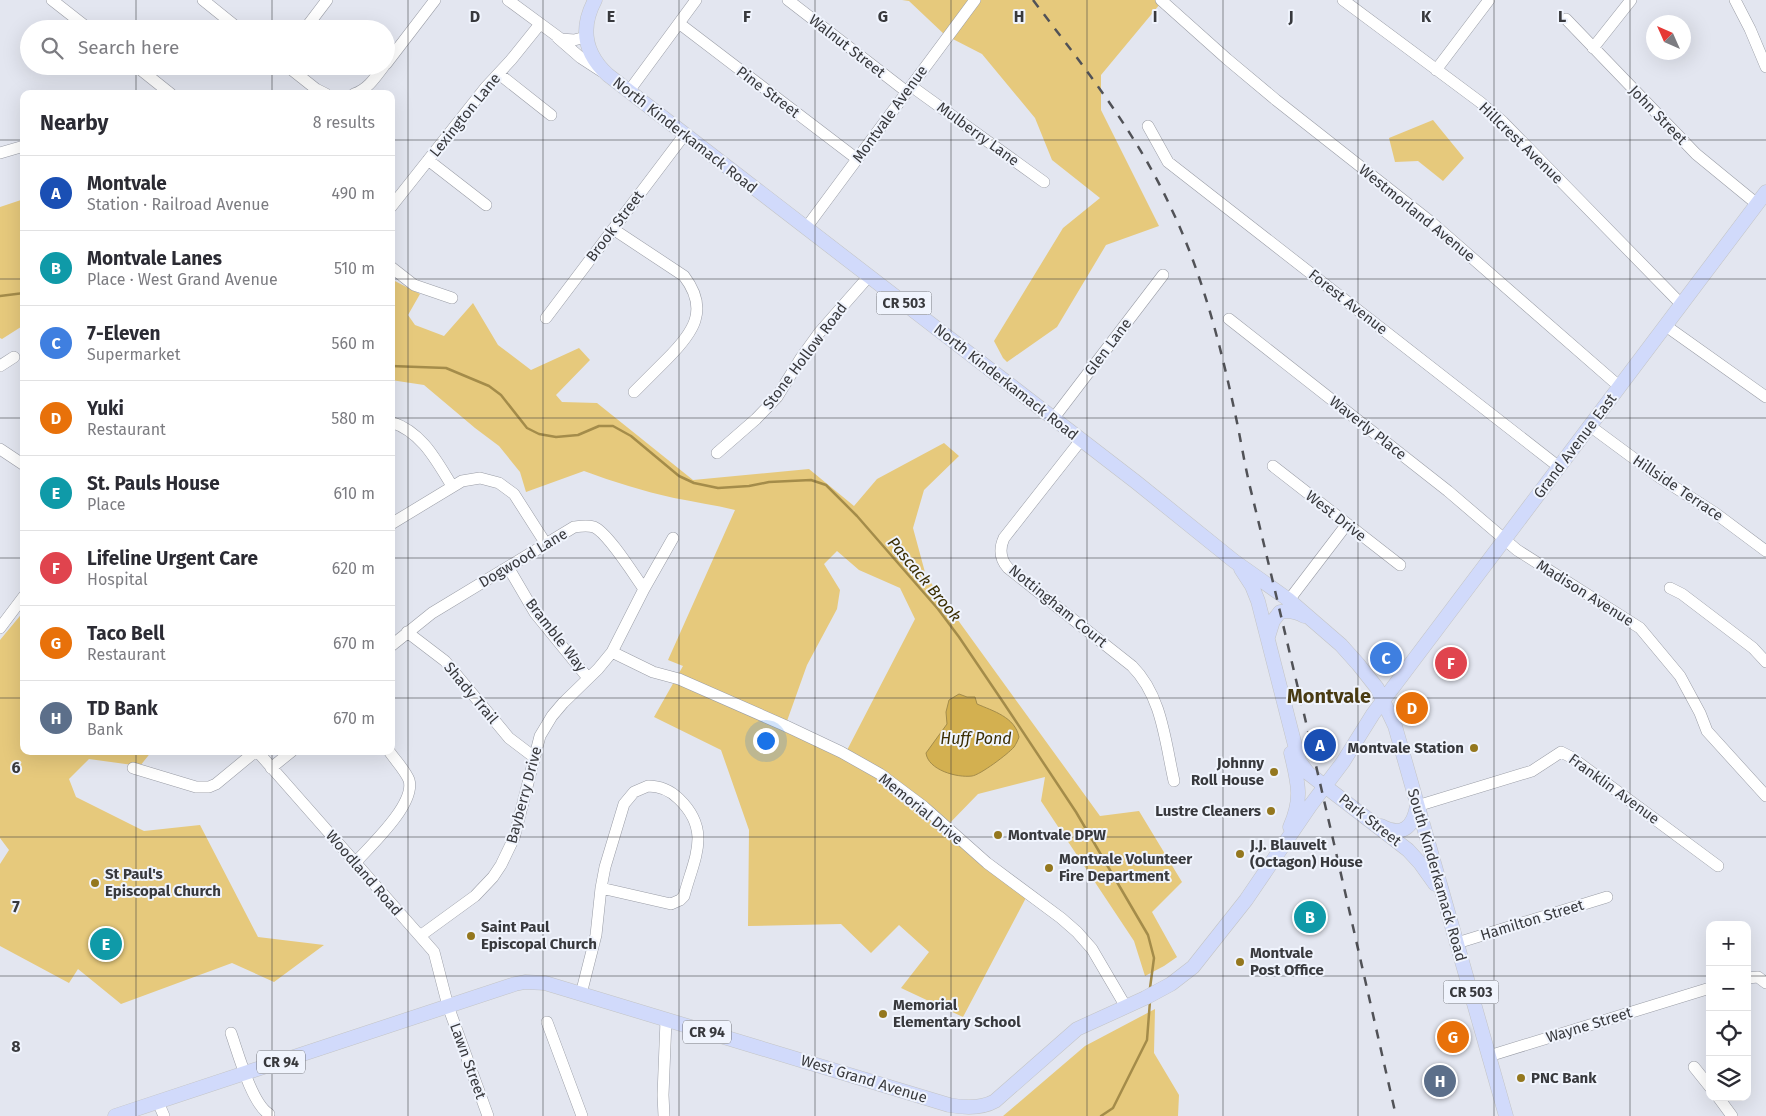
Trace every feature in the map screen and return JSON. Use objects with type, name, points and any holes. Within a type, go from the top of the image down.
[{"type":"main road","points":[[586,37],[587,19],[595,0]]},
{"type":"main road","name":"North Kinderkamack Road","points":[[586,37],[591,54],[601,69],[608,75],[1053,418],[1234,561],[1289,600],[1325,630],[1353,657],[1384,701]]},
{"type":"main road","name":"Grand Avenue East","points":[[1384,701],[1504,538],[1766,192]]},
{"type":"main road","name":"CR 503","points":[[1234,561],[1252,586],[1258,601],[1299,761],[1308,773],[1326,787]]},
{"type":"main road","points":[[1268,637],[1273,621],[1289,600]]},
{"type":"main road","points":[[1280,612],[1288,610],[1298,613],[1325,630]]},
{"type":"main road","name":"West Grand Avenue","points":[[448,1006],[525,982],[545,983],[965,1111],[980,1107],[995,1101],[1077,1028],[1145,998],[1171,984],[1193,967],[1246,900],[1310,806],[1326,787],[1373,714],[1384,701]]},
{"type":"main road","name":"South Kinderkamack Road","points":[[1384,701],[1395,726],[1506,1116]]},
{"type":"main road","points":[[1286,842],[1286,836],[1293,821],[1299,799],[1299,789],[1291,750],[1293,738]]},
{"type":"main road","name":"Park Street","points":[[1326,787],[1408,850],[1420,863],[1446,904]]},
{"type":"main road","points":[[1372,821],[1388,829],[1398,831],[1408,827],[1415,819],[1417,806]]},
{"type":"main road","name":"CR 94","points":[[115,1116],[448,1006]]},
{"type":"street","points":[[52,0],[78,20]]},
{"type":"street","points":[[203,0],[228,20]]},
{"type":"street","points":[[312,20],[327,0]]},
{"type":"street","points":[[395,52],[435,0]]},
{"type":"street","points":[[508,0],[581,58],[608,75]]},
{"type":"street","points":[[629,91],[696,0]]},
{"type":"street","name":"Walnut Street","points":[[788,0],[909,89]]},
{"type":"street","name":"Montvale Avenue","points":[[806,228],[975,0]]},
{"type":"street","name":"Westmorland Avenue","points":[[1161,0],[1269,94],[1431,222],[1620,387]]},
{"type":"street","name":"Hillcrest Avenue","points":[[1343,0],[1480,102],[1520,138],[1682,305]]},
{"type":"street","points":[[1436,70],[1490,0]]},
{"type":"street","points":[[1593,48],[1630,0]]},
{"type":"street","points":[[1735,0],[1750,28],[1766,67]]},
{"type":"street","name":"John Street","points":[[1566,19],[1696,154],[1757,204]]},
{"type":"street","name":"Pine Street","points":[[680,24],[857,159]]},
{"type":"street","points":[[543,27],[555,35],[568,40],[586,37]]},
{"type":"street","name":"Lexington Lane","points":[[395,203],[486,87],[543,27]]},
{"type":"street","points":[[498,74],[551,115]]},
{"type":"street","points":[[147,75],[166,90]]},
{"type":"street","points":[[298,75],[318,90]]},
{"type":"street","points":[[361,90],[377,75]]},
{"type":"street","name":"Mulberry Lane","points":[[909,89],[1044,182]]},
{"type":"street","name":"Forest Avenue","points":[[1148,126],[1168,162],[1559,466]]},
{"type":"street","name":"Brook Street","points":[[546,318],[685,134]]},
{"type":"street","points":[[0,152],[20,147]]},
{"type":"street","points":[[428,160],[486,205]]},
{"type":"street","points":[[613,229],[676,270],[690,284],[696,301],[697,312],[691,332],[634,392]]},
{"type":"street","points":[[395,270],[414,285],[452,298]]},
{"type":"street","name":"Glen Lane","points":[[1053,418],[1163,274]]},
{"type":"street","name":"Stone Hollow Road","points":[[717,453],[756,419],[777,397],[819,333],[869,276]]},
{"type":"street","name":"Waverly Place","points":[[1229,319],[1448,491],[1504,538]]},
{"type":"street","points":[[1666,326],[1764,393]]},
{"type":"street","points":[[0,366],[14,357]]},
{"type":"street","points":[[395,424],[408,429],[425,445],[452,486]]},
{"type":"street","name":"Hillside Terrace","points":[[1590,426],[1659,477],[1715,513],[1766,551]]},
{"type":"street","name":"Nottingham Court","points":[[1081,440],[1004,538],[1000,550],[1001,557],[1008,568],[1140,674],[1148,685],[1157,706],[1174,781]]},
{"type":"street","points":[[0,449],[20,462]]},
{"type":"street","name":"West Drive","points":[[1272,466],[1400,565]]},
{"type":"street","points":[[395,522],[452,486],[462,481],[480,478],[503,485],[518,500],[546,544]]},
{"type":"street","points":[[1289,600],[1347,524]]},
{"type":"street","name":"Dogwood Lane","points":[[395,642],[438,609],[574,527],[594,527],[605,536],[644,589]]},
{"type":"street","name":"Bayberry Drive","points":[[420,936],[475,896],[502,865],[514,838],[540,736],[552,716],[612,652],[644,589],[673,538]]},
{"type":"street","name":"Madison Avenue","points":[[1504,538],[1517,550],[1640,628],[1680,676],[1700,713],[1707,731],[1766,796]]},
{"type":"street","name":"Bramble Way","points":[[508,567],[535,613],[588,678]]},
{"type":"street","points":[[1670,588],[1682,594],[1748,644],[1766,662]]},
{"type":"street","points":[[0,628],[20,601]]},
{"type":"street","name":"Shady Trail","points":[[407,632],[445,661],[509,738],[534,757]]},
{"type":"street","name":"Memorial Drive","points":[[612,652],[653,672],[679,679],[858,760],[903,790],[987,863],[1077,932],[1092,949],[1126,1007]]},
{"type":"street","name":"Franklin Avenue","points":[[1417,806],[1532,771],[1561,752],[1571,757],[1718,866]]},
{"type":"street","points":[[133,768],[196,787],[209,787],[216,784],[252,755]]},
{"type":"street","name":"Woodland Road","points":[[260,755],[434,952],[448,1006]]},
{"type":"street","points":[[271,768],[287,755]]},
{"type":"street","points":[[355,863],[401,810],[409,794],[408,778],[392,755]]},
{"type":"street","points":[[581,994],[596,936],[601,888],[608,853],[624,804],[628,797],[641,788],[648,786],[663,787],[670,791],[694,815],[698,832],[698,845],[684,896],[671,904],[601,888]]},
{"type":"street","name":"Hamilton Street","points":[[1457,942],[1608,897]]},
{"type":"street","points":[[1751,978],[1758,977],[1766,983]]},
{"type":"street","name":"Wayne Street","points":[[1489,1056],[1706,989]]},
{"type":"street","name":"Lawn Street","points":[[448,1006],[488,1116]]},
{"type":"street","points":[[663,1116],[666,1020]]},
{"type":"street","points":[[547,1022],[582,1116]]},
{"type":"street","points":[[231,1033],[260,1106],[269,1114]]},
{"type":"street","points":[[1694,1067],[1706,1082]]},
{"type":"street","points":[[1721,1101],[1732,1116]]},
{"type":"street","points":[[158,1102],[164,1116]]},
{"type":"shaded area","points":[[902,0],[1156,0],[1160,4],[1101,75],[1101,110],[1159,226],[1106,245],[1057,327],[1007,362],[994,341],[1063,228],[1100,198],[1052,160],[1035,118],[982,54],[945,35],[909,1]]},
{"type":"shaded area","points":[[1433,120],[1464,158],[1443,181],[1418,161],[1395,162],[1389,138]]},
{"type":"shaded area","points":[[20,200],[20,328],[2,339],[0,338],[0,207]]},
{"type":"shaded area","points":[[395,281],[420,294],[408,315],[415,325],[444,336],[473,303],[498,345],[531,370],[579,348],[590,360],[556,395],[562,402],[597,403],[693,480],[809,469],[854,506],[877,479],[944,443],[959,456],[924,490],[913,528],[926,576],[1100,816],[1139,811],[1182,882],[1152,912],[1177,957],[1145,976],[1134,941],[1041,801],[1045,777],[978,794],[945,828],[1028,894],[963,1017],[901,988],[929,952],[899,925],[871,953],[841,924],[748,926],[749,830],[721,750],[654,717],[683,666],[668,660],[735,510],[674,498],[617,483],[584,471],[526,492],[520,472],[499,446],[424,385],[395,381]],"holes":[[[837,551],[859,570],[900,588],[915,619],[845,754],[787,721],[807,665],[837,609],[840,590],[824,564]]]},
{"type":"shaded area","points":[[20,616],[20,755],[149,755],[140,766],[89,759],[69,779],[76,797],[144,831],[200,825],[258,937],[324,945],[274,982],[232,963],[121,1004],[78,969],[69,983],[0,946],[0,864],[9,850],[0,838],[0,640]]},
{"type":"shaded area","points":[[1155,1009],[1154,1053],[1179,1095],[1178,1116],[1003,1116],[1085,1046]]},
{"type":"water","name":"Huff Pond","points":[[959,694],[975,697],[977,704],[996,712],[1008,720],[1017,730],[1019,737],[1014,747],[1006,754],[972,776],[959,776],[944,772],[932,764],[926,753],[947,724],[946,712],[949,700]]},
{"type":"waterway","name":"Pascack Brook","points":[[0,296],[20,294]]},
{"type":"waterway","name":"Pascack Brook","points":[[395,366],[446,368],[489,386],[501,395],[527,428],[539,434],[556,437],[578,435],[599,426],[613,426],[631,436],[679,476],[694,483],[718,488],[749,486],[769,482],[811,480],[826,485],[857,516],[938,609],[959,637],[1076,812],[1148,935],[1154,958],[1150,988]]},
{"type":"waterway","name":"Pascack Brook","points":[[1101,1116],[1113,1108],[1147,1040],[1150,1001]]},
{"type":"railway","points":[[1033,0],[1108,101],[1142,153],[1171,208],[1201,283],[1229,387],[1396,1116]]},
{"type":"place","name":"7-Eleven","points":[[1386,658]]},
{"type":"place","name":"Lifeline Urgent Care","points":[[1451,663]]},
{"type":"place","name":"Yuki","points":[[1412,708]]},
{"type":"place","name":"Montvale","points":[[1320,745]]},
{"type":"place","name":"Montvale Station","points":[[1474,748]]},
{"type":"place","name":"Johnny Roll House","points":[[1274,772]]},
{"type":"place","name":"Lustre Cleaners","points":[[1271,811]]},
{"type":"place","name":"Montvale DPW","points":[[998,835]]},
{"type":"place","name":"J.J. Blauvelt (Octagon) House","points":[[1240,854]]},
{"type":"place","name":"Montvale Volunteer Fire Department","points":[[1049,868]]},
{"type":"place","name":"St Paul's Episcopal Church","points":[[95,883]]},
{"type":"place","name":"Montvale Lanes","points":[[1310,917]]},
{"type":"place","name":"Saint Paul Episcopal Church","points":[[471,936]]},
{"type":"place","name":"St. Pauls House","points":[[106,944]]},
{"type":"place","name":"Montvale Post Office","points":[[1240,962]]},
{"type":"place","name":"Memorial Elementary School","points":[[883,1014]]},
{"type":"place","name":"Taco Bell","points":[[1453,1037]]},
{"type":"place","name":"PNC Bank","points":[[1521,1078]]},
{"type":"place","name":"TD Bank","points":[[1440,1081]]},
{"type":"district","name":"Montvale","points":[[1329,696]]}]
